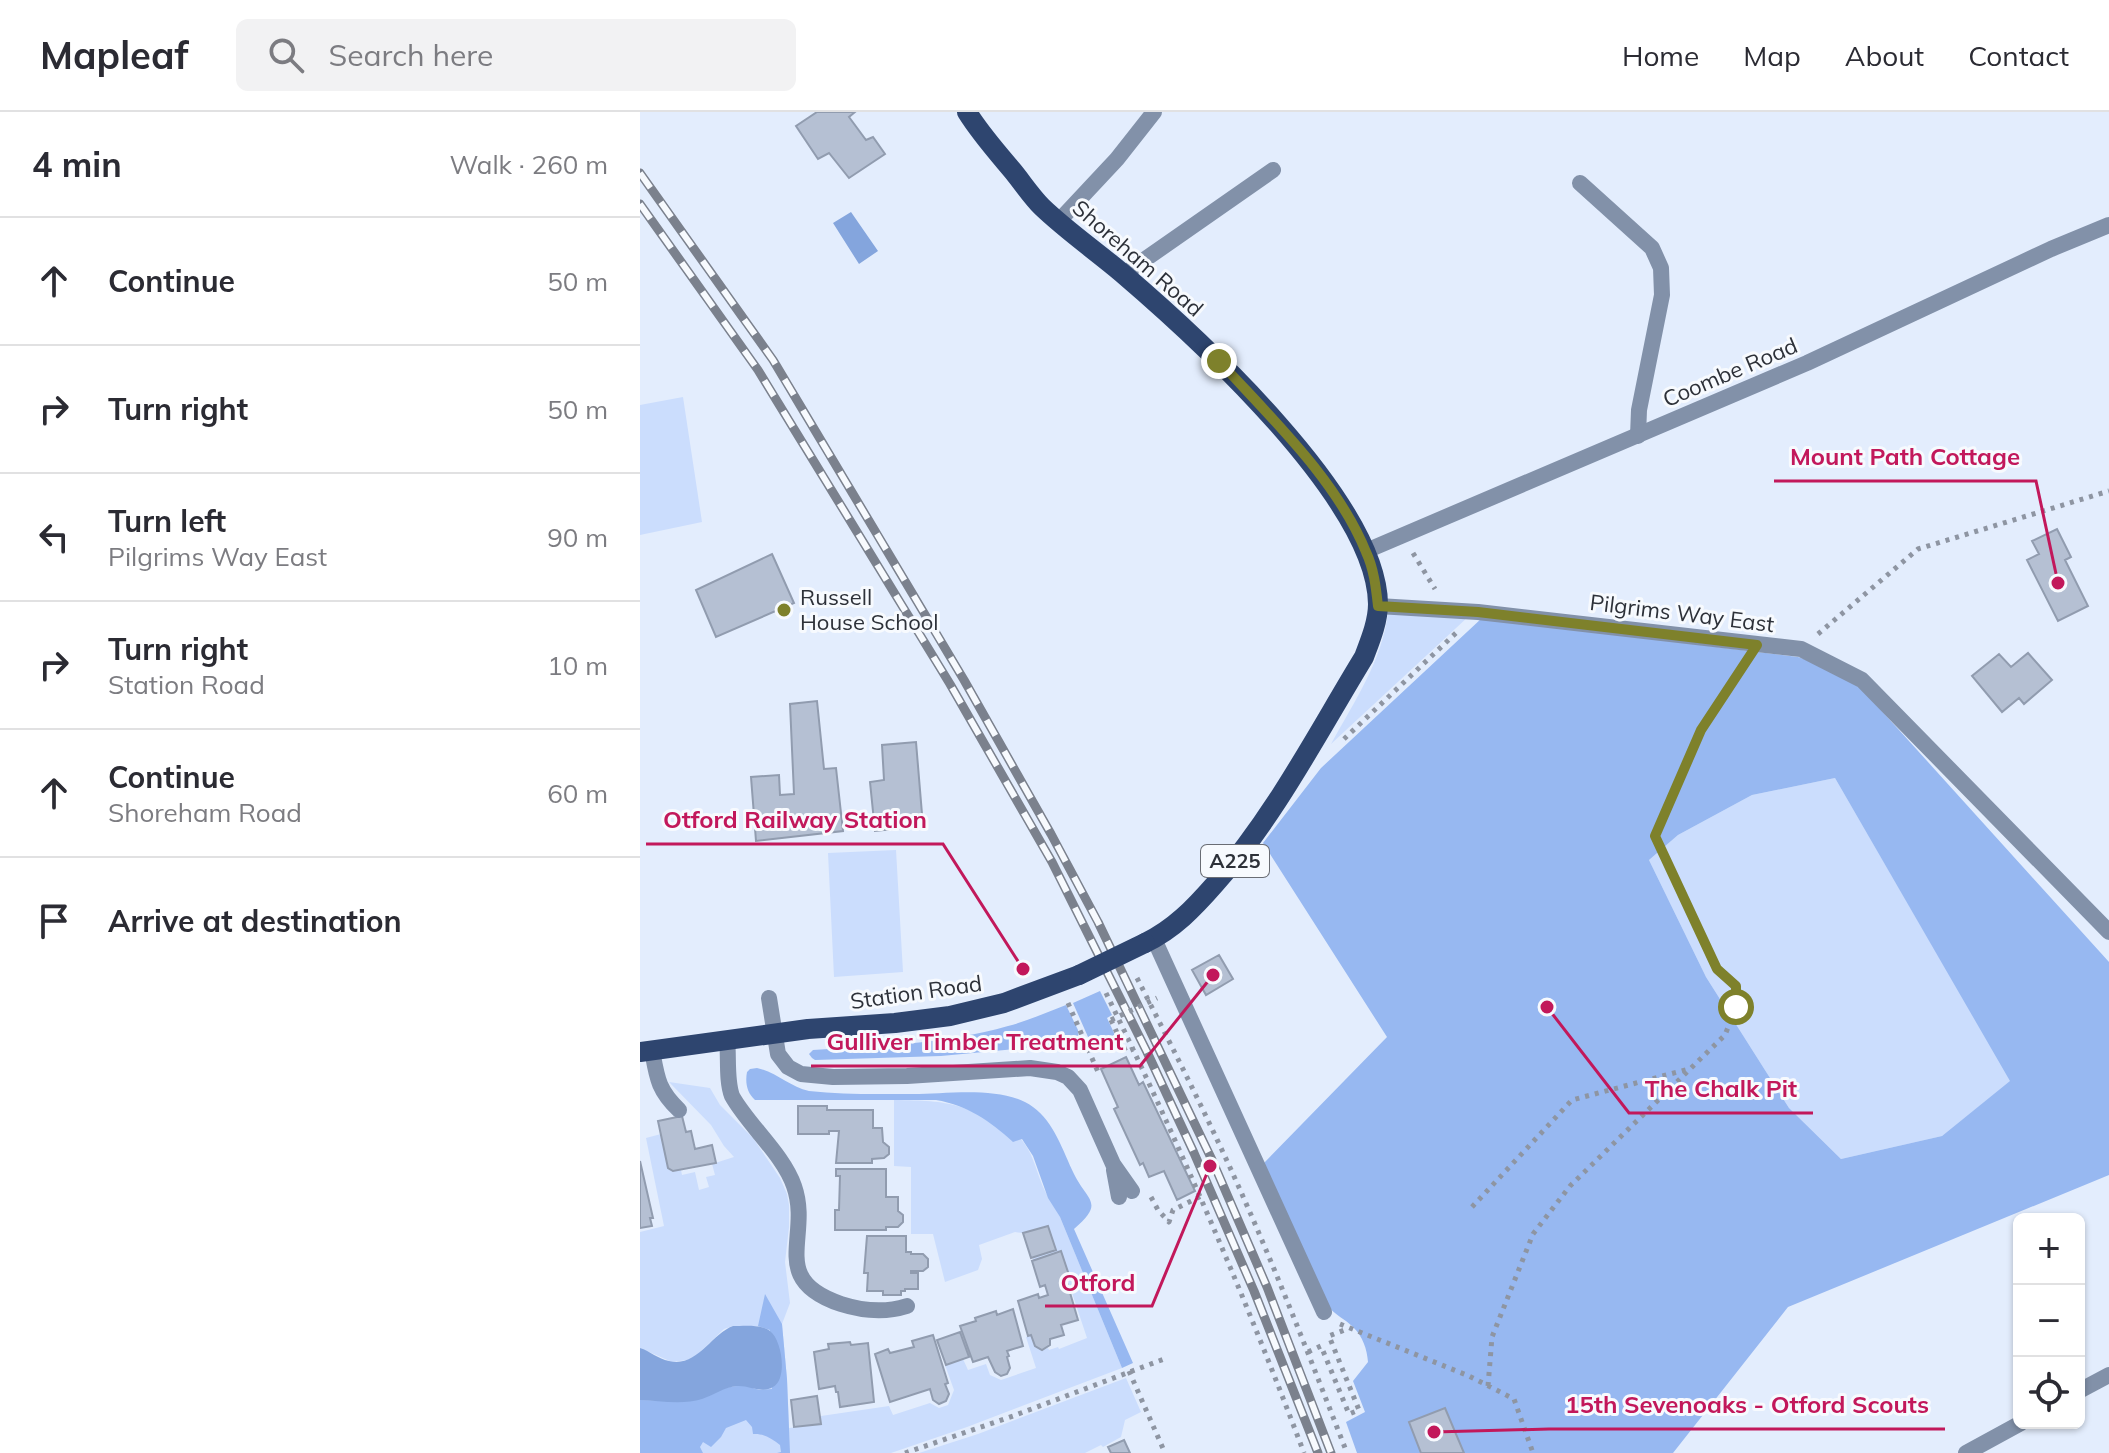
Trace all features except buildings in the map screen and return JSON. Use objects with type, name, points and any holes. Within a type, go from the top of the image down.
[{"type":"main road","name":"Shoreham Road","points":[[967,112],[1042,207],[1124,274],[1219,361],[1306,456],[1343,508],[1366,551]]},
{"type":"main road","name":"Station Road","points":[[646,1051],[774,1033],[950,1016],[1004,1003],[1079,975],[1150,941],[1183,919],[1227,870],[1277,802],[1364,657],[1378,606],[1376,582],[1366,551]]},
{"type":"street","points":[[1059,221],[1117,159],[1154,112]]},
{"type":"street","points":[[1124,274],[1273,170]]},
{"type":"street","points":[[1580,183],[1652,248],[1661,268],[1662,295],[1639,410],[1638,436]]},
{"type":"street","name":"Coombe Road","points":[[1366,551],[1807,363],[2109,225]]},
{"type":"street","name":"Pilgrims Way East","points":[[1378,606],[1478,612],[1801,649],[1862,680],[2109,932]]},
{"type":"street","points":[[1150,941],[1324,1312]]},
{"type":"street","points":[[769,998],[776,1049],[783,1063],[809,1076],[907,1076],[1023,1068],[1057,1072],[1072,1080],[1080,1090],[1113,1164],[1132,1191]]},
{"type":"street","points":[[727,1039],[730,1058],[728,1082],[732,1096],[781,1163],[795,1189],[796,1261],[804,1281],[817,1294],[849,1306],[879,1310],[907,1306]]},
{"type":"street","points":[[646,1051],[660,1088],[679,1110]]},
{"type":"street","points":[[2085,1388],[2109,1375]]},
{"type":"street","points":[[1966,1453],[2013,1427]]},
{"type":"path","points":[[1801,649],[1918,549],[2109,491]]},
{"type":"path","points":[[1400,537],[1416,556],[1435,590],[1435,610]]},
{"type":"path","points":[[1303,758],[1322,760],[1478,612]]},
{"type":"path","points":[[1488,1386],[1492,1337],[1533,1234],[1570,1186],[1725,1035],[1736,1007],[1736,986],[1717,969],[1655,836],[1701,730],[1757,645]]},
{"type":"path","points":[[1137,978],[1213,1131],[1261,1239],[1347,1453]]},
{"type":"path","points":[[1106,993],[1201,1196],[1304,1453]]},
{"type":"path","points":[[1133,1049],[1126,1052],[1111,1020],[1157,998]]},
{"type":"path","points":[[1069,1004],[1098,1072]]},
{"type":"path","points":[[1472,1207],[1572,1100],[1690,1069]]},
{"type":"path","points":[[1132,1191],[1169,1222],[1173,1210],[1201,1196]]},
{"type":"path","points":[[1308,1352],[1321,1346],[1349,1414],[1359,1410],[1329,1336],[1347,1329]]},
{"type":"path","points":[[1361,1334],[1399,1347],[1514,1399],[1533,1453]]},
{"type":"path","points":[[905,1453],[1164,1359]]},
{"type":"path","points":[[1129,1371],[1165,1453]]},
{"type":"shaded area","points":[[851,212],[878,251],[859,264],[833,223]]},
{"type":"shaded area","points":[[683,397],[702,522],[640,535],[640,405]]},
{"type":"shaded area","points":[[1388,613],[1469,616],[1331,744],[1358,697],[1380,648]]},
{"type":"shaded area","points":[[1482,618],[1798,657],[1821,665],[1861,688],[2109,962],[2109,1175],[1788,1307],[1673,1453],[1357,1453],[1346,1422],[1365,1412],[1353,1381],[1368,1362],[1365,1348],[1350,1324],[1328,1306],[1264,1163],[1387,1037],[1263,843],[1321,768]],"holes":[[[1835,778],[2010,1081],[1942,1136],[1841,1159],[1789,1108],[1706,977],[1649,860],[1678,835],[1752,795]]]},
{"type":"shaded area","points":[[1835,778],[2011,1081],[1942,1136],[1841,1159],[1789,1108],[1706,977],[1649,860],[1678,835],[1752,795]]},
{"type":"shaded area","points":[[896,850],[903,972],[834,977],[828,853]]},
{"type":"shaded area","points":[[1100,991],[1112,1015],[1107,1018],[1115,1035],[1092,1046],[1073,1003]]},
{"type":"shaded area","points":[[1066,1005],[1078,1030],[1079,1043],[941,1056],[815,1060],[809,1054],[813,1050],[961,1037],[1015,1024]]},
{"type":"shaded area","points":[[757,1068],[809,1091],[861,1094],[991,1093],[1021,1100],[1033,1107],[1052,1129],[1091,1202],[1089,1213],[1074,1229],[1133,1363],[1122,1368],[1060,1217],[1048,1198],[1033,1156],[1022,1139],[1013,1142],[978,1115],[936,1100],[755,1100],[748,1091],[746,1076],[750,1069]]},
{"type":"shaded area","points":[[669,1082],[710,1088],[720,1105],[753,1138],[787,1194],[789,1227],[785,1262],[790,1303],[782,1324],[789,1428],[821,1424],[821,1416],[889,1406],[893,1415],[930,1403],[939,1408],[948,1405],[954,1390],[945,1365],[963,1359],[968,1370],[986,1364],[990,1375],[1001,1380],[1036,1368],[1026,1337],[1031,1335],[1035,1346],[1042,1350],[1059,1349],[1087,1338],[1060,1251],[1033,1260],[1056,1250],[1048,1226],[1023,1233],[1015,1232],[979,1245],[982,1259],[978,1270],[945,1282],[933,1234],[911,1234],[911,1167],[894,1166],[894,1100],[958,1106],[984,1118],[1013,1141],[1021,1139],[1060,1217],[1122,1368],[891,1453],[640,1453],[640,1400],[673,1401],[758,1326],[724,1329],[697,1355],[687,1360],[672,1362],[640,1348],[640,1232],[664,1226],[646,1138],[661,1134],[668,1168],[681,1170],[682,1175],[695,1172],[699,1190],[709,1187],[706,1177],[715,1175],[712,1164],[734,1157],[711,1125]]},
{"type":"shaded area","points":[[765,1294],[782,1324],[790,1453],[777,1453],[781,1452],[780,1445],[764,1435],[753,1434],[746,1420],[726,1428],[711,1447],[703,1442],[700,1447],[703,1453],[640,1453],[640,1400],[673,1401],[744,1385],[759,1390],[772,1389],[770,1330],[758,1326]]},
{"type":"shaded area","points":[[733,1326],[762,1327],[770,1331],[778,1342],[782,1368],[778,1383],[773,1387],[764,1390],[732,1387],[687,1402],[640,1400],[640,1348],[665,1360],[688,1360]]},
{"type":"shaded area","points":[[1126,1378],[1141,1412],[1125,1420],[1121,1437],[1103,1447],[1101,1445],[1085,1453],[919,1453],[978,1434]]},
{"type":"railway","points":[[640,173],[773,360],[964,680],[1051,834],[1098,922],[1213,1162],[1267,1287],[1331,1453]]},
{"type":"railway","points":[[640,204],[758,370],[950,684],[1052,862],[1194,1153],[1254,1291],[1318,1453]]},
{"type":"place","name":"Mount Path Cottage","points":[[2058,583]]},
{"type":"place","name":"Russell House School","points":[[784,610]]},
{"type":"place","name":"Otford Railway Station","points":[[1023,969]]},
{"type":"place","name":"Gulliver Timber Treatment","points":[[1213,975]]},
{"type":"place","name":"The Chalk Pit","points":[[1547,1007]]},
{"type":"place","name":"Otford","points":[[1210,1166]]},
{"type":"place","name":"15th Sevenoaks - Otford Scouts","points":[[1434,1432]]},
{"type":"route","points":[[1219,361],[1306,456],[1343,508],[1366,551],[1376,582],[1378,606],[1478,612],[1757,645],[1701,730],[1655,836],[1717,969],[1736,986],[1736,1007]]}]
